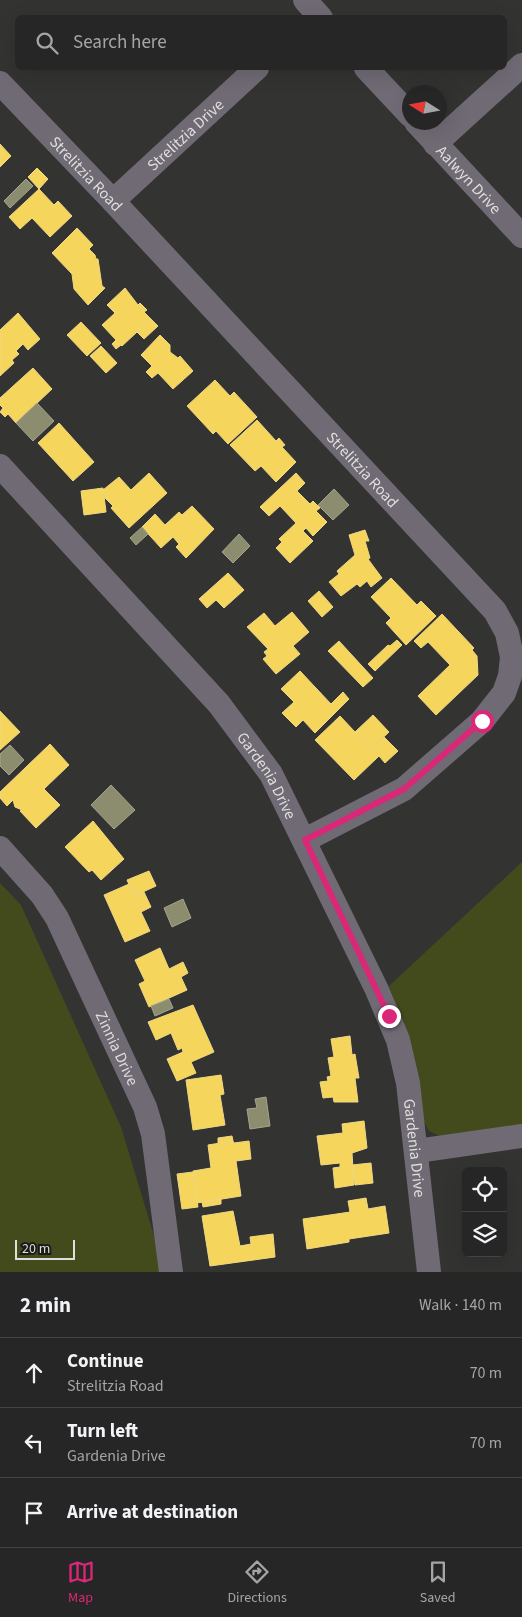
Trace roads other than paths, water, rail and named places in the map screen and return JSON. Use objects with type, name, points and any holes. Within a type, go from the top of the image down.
[{"type":"street","points":[[435,144],[522,65]]},
{"type":"street","name":"Strelitzia Drive","points":[[113,201],[255,70]]},
{"type":"street","points":[[368,70],[402,107]]},
{"type":"street","name":"Strelitzia Road","points":[[0,83],[113,201],[495,612],[507,633],[512,657],[510,676],[504,693],[482,721],[404,789],[305,840]]},
{"type":"street","name":"Aalwyn Drive","points":[[423,130],[522,236]]},
{"type":"street","name":"Gardenia Drive","points":[[0,466],[237,724],[271,774],[305,840],[389,1016],[398,1040],[408,1083],[429,1272]]},
{"type":"street","name":"Zinnia Drive","points":[[0,848],[42,895],[56,918],[145,1107],[153,1134],[171,1272]]},
{"type":"street","points":[[417,1151],[522,1136]]}]
